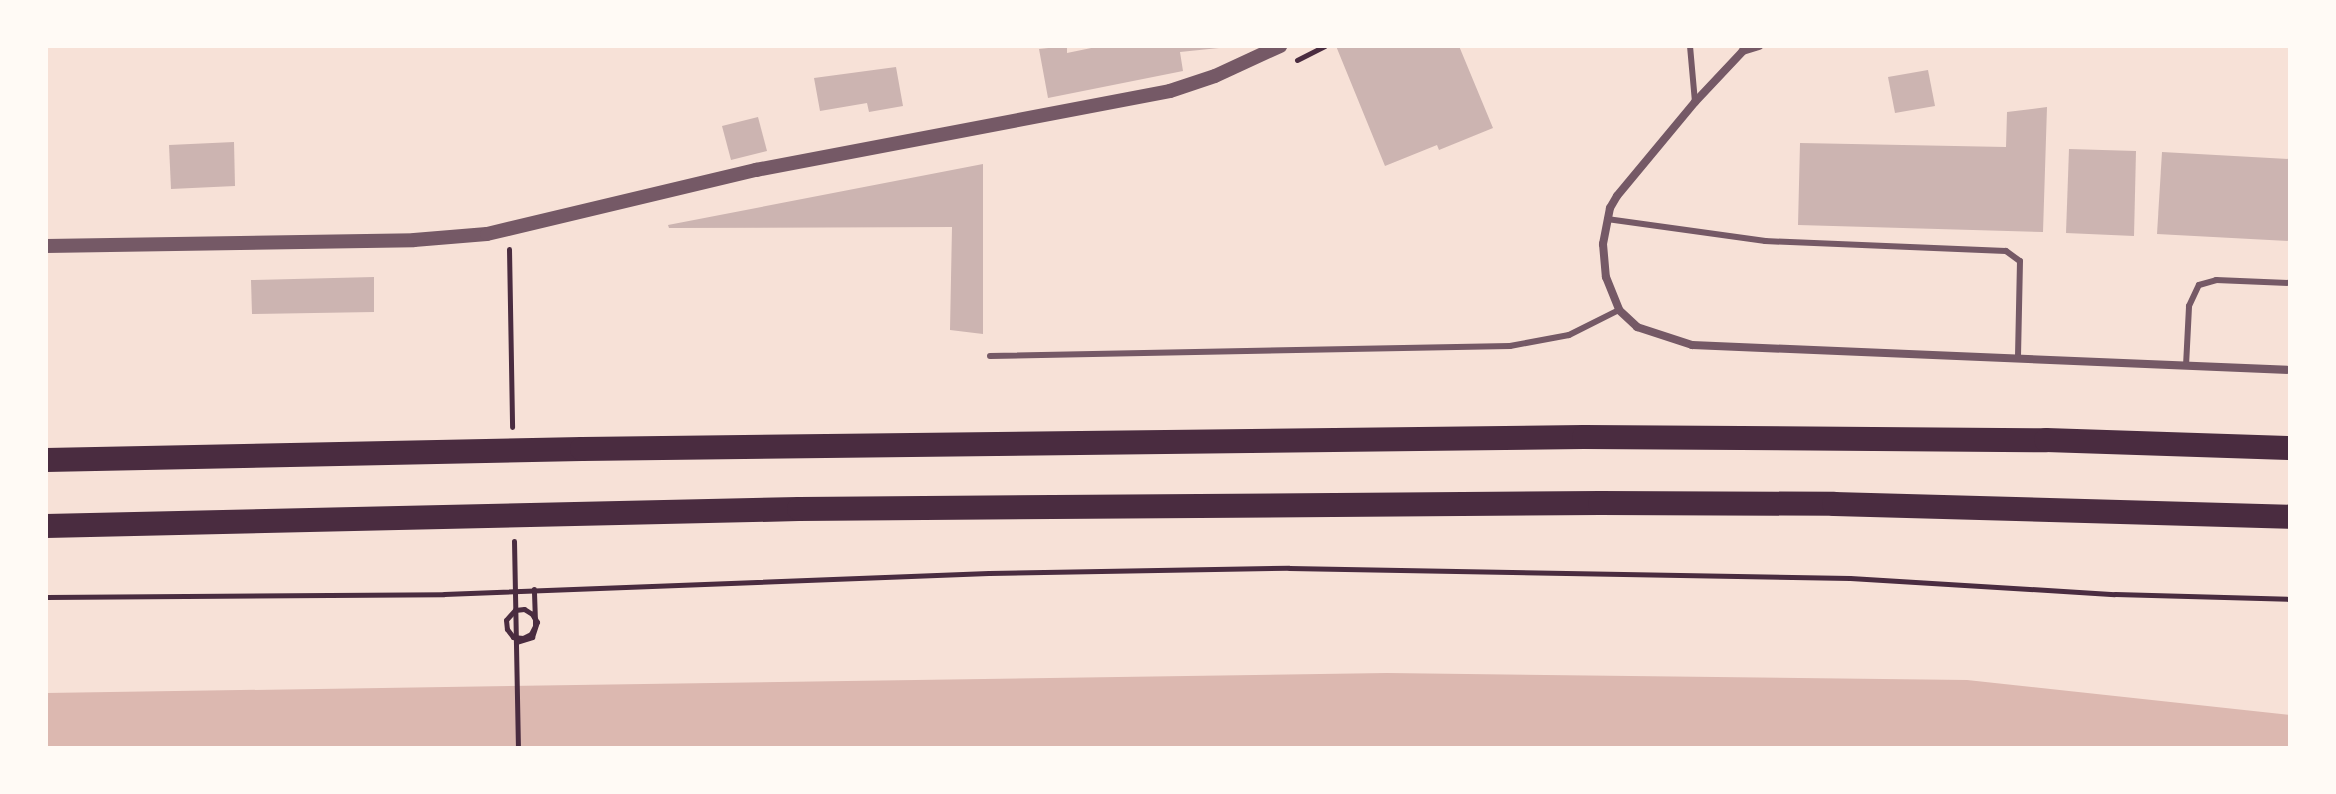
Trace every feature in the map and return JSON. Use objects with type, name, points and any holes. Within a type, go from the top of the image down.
[{"type":"highway","points":[[46,460],[598,448],[1568,437],[2046,440],[2290,448]]},
{"type":"highway","points":[[46,526],[799,509],[1369,504],[1849,504],[2290,517]]},
{"type":"street","points":[[46,246],[414,240],[487,234],[756,170],[1170,91],[1215,76],[1280,46]]},
{"type":"street","points":[[1759,46],[1743,48],[1695,102],[1617,196],[1607,219],[1603,260],[1611,293],[1619,310],[1649,334],[1692,345],[2290,370]]},
{"type":"lane","points":[[1690,46],[1695,102]]},
{"type":"lane","points":[[1607,219],[1765,241],[2015,254],[2021,270],[2018,359]]},
{"type":"lane","points":[[2186,366],[2189,306],[2199,285],[2216,280],[2290,283]]},
{"type":"lane","points":[[990,356],[1438,350],[1510,346],[1569,335],[1619,310]]},
{"type":"path","points":[[46,597],[444,594],[989,573],[1289,568],[1850,578],[2115,594],[2290,599]]},
{"type":"path","points":[[516,642],[532,637],[538,627],[532,614],[519,609],[511,612],[506,625],[513,637],[523,638],[531,634],[535,626],[534,589]]},
{"type":"shaded area","points":[[1387,673],[1967,680],[2290,715],[2290,748],[46,748],[46,693]]},
{"type":"building","points":[[1067,46],[1067,53],[1101,46],[1219,48],[1180,52],[1183,71],[1048,98],[1039,49]]},
{"type":"building","points":[[1336,46],[1459,46],[1493,128],[1439,150],[1437,145],[1385,166]]},
{"type":"building","points":[[896,67],[903,106],[869,112],[867,103],[820,111],[814,78]]},
{"type":"building","points":[[1928,70],[1935,106],[1895,113],[1888,77]]},
{"type":"building","points":[[2047,107],[2043,232],[1798,225],[1800,143],[2006,147],[2007,112]]},
{"type":"building","points":[[758,117],[767,151],[731,160],[722,126]]},
{"type":"building","points":[[234,142],[235,186],[171,189],[169,145]]},
{"type":"building","points":[[2069,149],[2136,151],[2134,236],[2066,233]]},
{"type":"building","points":[[2162,152],[2290,159],[2290,241],[2157,234]]},
{"type":"building","points":[[983,164],[983,334],[950,330],[952,227],[669,228],[668,225]]},
{"type":"building","points":[[374,277],[374,312],[252,314],[251,280]]}]
